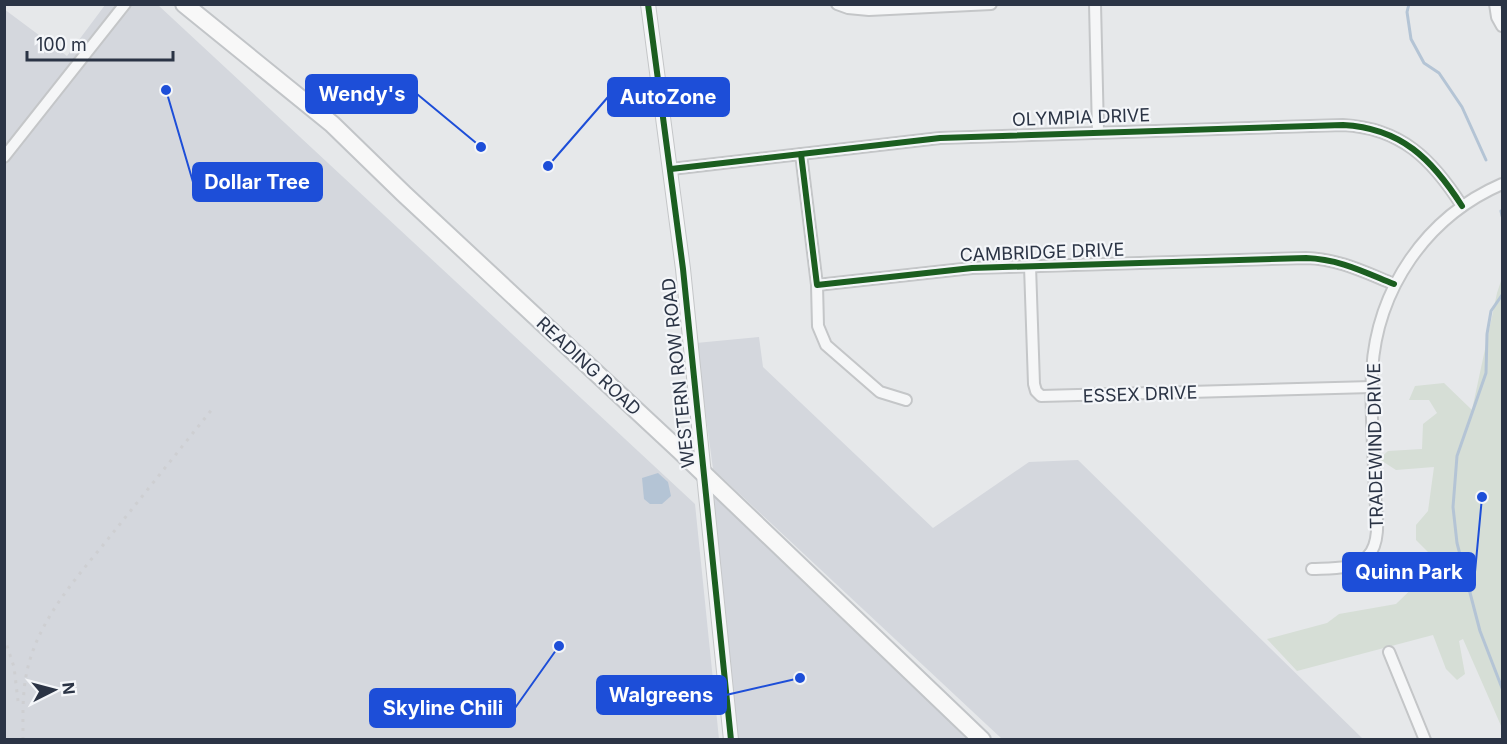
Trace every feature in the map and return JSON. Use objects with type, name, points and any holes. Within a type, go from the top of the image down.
[{"type":"main road","name":"READING ROAD","points":[[184,4],[332,124],[982,740]]},
{"type":"street","points":[[4,157],[125,4]]},
{"type":"street","name":"WESTERN ROW ROAD","points":[[648,4],[671,169],[731,740]]},
{"type":"street","points":[[837,4],[848,8],[869,10],[992,4]]},
{"type":"street","points":[[1095,4],[1098,132]]},
{"type":"street","points":[[1495,4],[1497,17],[1503,26]]},
{"type":"street","name":"OLYMPIA DRIVE","points":[[671,169],[940,138],[1343,125],[1372,128],[1398,138],[1422,154],[1446,180],[1462,206]]},
{"type":"street","points":[[801,154],[817,285],[818,326],[826,345],[880,392],[906,400]]},
{"type":"street","name":"TRADEWIND DRIVE","points":[[1312,569],[1355,564],[1367,557],[1374,545],[1376,516],[1372,387],[1375,342],[1380,320],[1394,284],[1421,244],[1462,206],[1503,184]]},
{"type":"street","name":"CAMBRIDGE DRIVE","points":[[817,285],[931,272],[1030,266],[1320,258],[1347,264],[1394,284]]},
{"type":"street","name":"ESSEX DRIVE","points":[[1030,266],[1034,384],[1041,396],[1372,387]]},
{"type":"street","points":[[1389,652],[1425,740]]},
{"type":"shaded area","points":[[105,5],[158,5],[695,504],[719,739],[5,739],[4,9],[67,56]]},
{"type":"shaded area","points":[[1502,278],[1502,728],[1463,639],[1459,641],[1465,674],[1457,680],[1446,669],[1433,635],[1297,671],[1267,639],[1327,623],[1339,614],[1396,604],[1431,570],[1428,552],[1416,540],[1416,525],[1428,511],[1434,467],[1396,470],[1379,459],[1388,451],[1422,449],[1423,424],[1437,413],[1429,400],[1409,400],[1415,386],[1444,383],[1472,410]]},
{"type":"shaded area","points":[[759,337],[763,367],[933,528],[1029,462],[1078,460],[1363,739],[1002,739],[713,469],[696,343]]},
{"type":"shaded area","points":[[704,475],[982,739],[732,739]]},
{"type":"water","points":[[658,473],[668,482],[671,496],[662,504],[650,504],[644,499],[642,478]]},
{"type":"waterway","points":[[1409,4],[1407,12],[1411,39],[1424,63],[1439,73],[1462,107],[1486,160]]},
{"type":"waterway","points":[[1501,211],[1502,216]]},
{"type":"waterway","points":[[1502,295],[1491,311],[1487,334],[1486,373],[1457,456],[1453,507],[1457,543],[1480,631],[1502,688]]},
{"type":"railway","points":[[23,740],[27,671],[33,651],[51,613],[76,578],[213,408]]},
{"type":"railway","points":[[4,637],[14,667],[18,701]]},
{"type":"cycle path","points":[[648,4],[683,269],[731,740]]},
{"type":"cycle path","points":[[671,169],[940,138],[1343,125],[1382,132],[1413,149],[1439,174],[1462,206]]},
{"type":"cycle path","points":[[801,154],[817,285],[972,268],[1306,258],[1340,264],[1394,284]]},
{"type":"place","name":"Dollar Tree","points":[[166,90]]},
{"type":"place","name":"Wendy's","points":[[481,147]]},
{"type":"place","name":"AutoZone","points":[[548,166]]},
{"type":"place","name":"Quinn Park","points":[[1482,497]]},
{"type":"place","name":"Skyline Chili","points":[[559,646]]},
{"type":"place","name":"Walgreens","points":[[800,678]]}]
